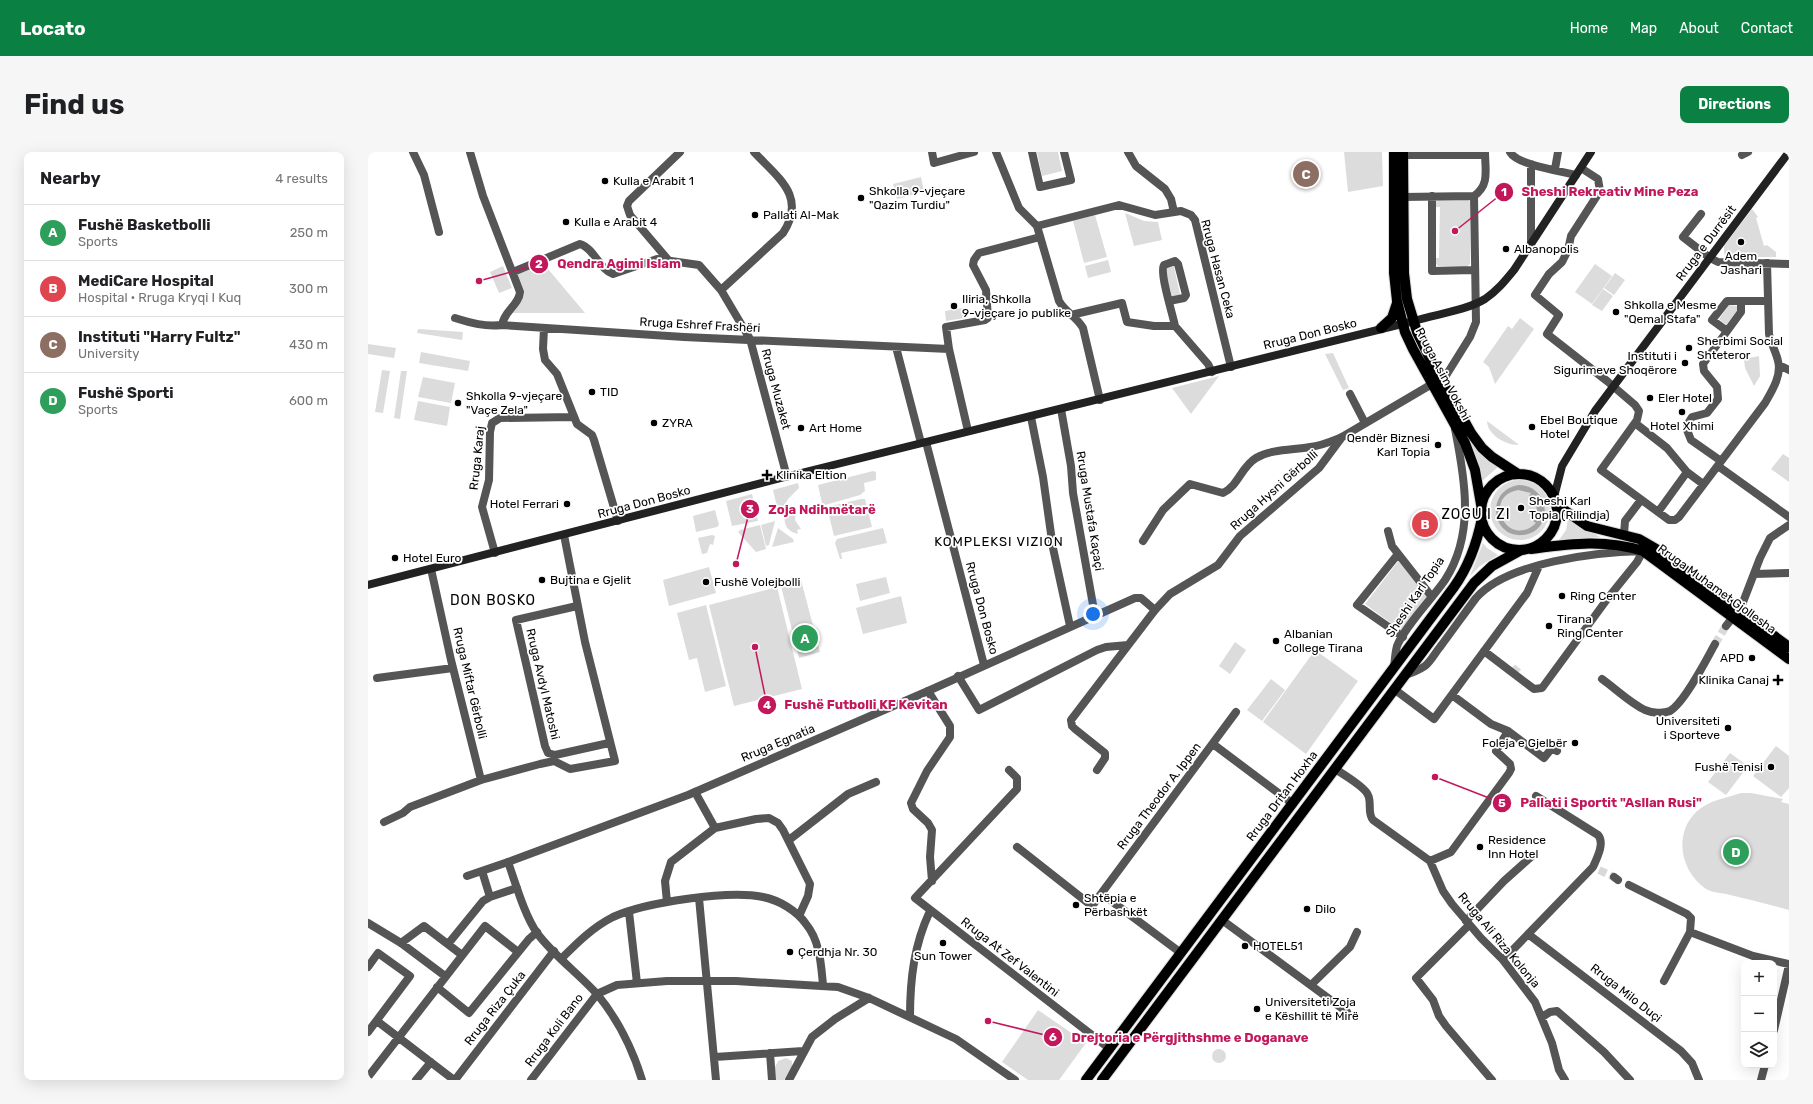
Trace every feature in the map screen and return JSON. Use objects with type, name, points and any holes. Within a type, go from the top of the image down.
[{"type":"main road","name":"Rruga Don Bosko","points":[[368,585],[968,431],[1212,372],[1476,304],[1485,299],[1502,285],[1531,244],[1591,152]]},
{"type":"main road","name":"Rruga e Durrësit","points":[[1555,501],[1560,471],[1567,455],[1613,387],[1789,152]]},
{"type":"main road","name":"Rruga Asim Vokshi","points":[[1400,153],[1403,197],[1404,273],[1407,299],[1437,383],[1471,458],[1478,484],[1482,514]]},
{"type":"main road","name":"Rruga Asim Vokshi","points":[[1400,153],[1394,273],[1397,302],[1409,341],[1482,448],[1492,457],[1518,474]]},
{"type":"main road","points":[[1381,328],[1394,314],[1397,302]]},
{"type":"main road","points":[[1102,1080],[1474,583],[1492,566],[1526,550],[1547,539],[1552,532],[1557,514],[1555,501],[1546,486],[1536,478],[1518,474],[1509,476],[1493,485],[1487,492],[1482,514],[1484,527],[1496,542],[1503,547],[1526,550]]},
{"type":"main road","name":"Rruga Muhamet Gjollesha","points":[[1555,501],[1587,526],[1599,530],[1624,534],[1658,550],[1789,659]]},
{"type":"main road","name":"Rruga Dritan Hoxha","points":[[1086,1080],[1463,574],[1477,540],[1482,514]]},
{"type":"main road","name":"Rruga Muhamet Gjollesha","points":[[1526,550],[1600,543],[1614,544],[1643,551],[1736,614],[1789,647]]},
{"type":"street","points":[[413,152],[424,175],[439,232]]},
{"type":"street","points":[[470,152],[483,196],[519,287],[519,296],[504,315],[502,325]]},
{"type":"street","points":[[670,262],[630,215],[627,206],[638,192],[680,152]]},
{"type":"street","points":[[721,290],[778,238],[790,223],[793,212],[793,203],[788,188],[754,152]]},
{"type":"street","points":[[932,152],[934,163],[974,152]]},
{"type":"street","points":[[996,152],[1019,208],[1037,226],[1059,301],[1062,307],[1083,328],[1100,400]]},
{"type":"street","points":[[1032,152],[1040,187],[1071,180],[1064,152]]},
{"type":"street","points":[[1128,152],[1136,166],[1165,189],[1171,199],[1174,212]]},
{"type":"street","points":[[1510,152],[1513,157],[1531,164],[1579,172],[1598,179],[1600,191],[1599,195],[1571,236],[1567,254],[1559,266],[1549,274],[1536,292],[1537,297],[1560,315],[1547,334],[1581,360],[1582,363],[1638,408],[1639,416],[1635,423],[1601,470],[1669,520],[1675,520],[1679,517],[1765,403],[1775,385],[1779,365],[1770,344],[1766,263]]},
{"type":"street","points":[[1555,169],[1558,152]]},
{"type":"street","points":[[1400,153],[1485,153],[1485,183],[1483,189],[1474,196],[1403,197]]},
{"type":"street","points":[[1531,164],[1531,244]]},
{"type":"street","points":[[1432,196],[1432,271],[1474,270]]},
{"type":"street","points":[[1437,383],[1474,330],[1476,322],[1474,196]]},
{"type":"street","name":"Rruga Hasan Ceka","points":[[1037,226],[1119,205],[1156,215],[1186,212],[1195,220],[1231,367]]},
{"type":"street","points":[[1701,214],[1684,237],[1710,258],[1718,262],[1789,264]]},
{"type":"street","points":[[968,431],[949,349],[946,327],[985,320],[988,318],[986,290],[973,265],[976,256],[980,253],[1040,237]]},
{"type":"street","name":"Rruga Muzaket","points":[[513,272],[576,245],[583,245],[608,272],[613,274],[651,260],[700,265],[721,290],[750,339],[787,477]]},
{"type":"street","points":[[1170,301],[1184,298],[1186,295],[1178,264],[1175,261],[1162,266],[1175,326],[1208,364],[1212,372]]},
{"type":"street","points":[[1727,331],[1712,320],[1727,301],[1767,301]]},
{"type":"street","points":[[1741,301],[1741,312],[1703,364],[1704,371],[1717,387],[1718,399],[1707,413],[1692,418],[1687,425],[1687,430],[1691,440],[1789,517]]},
{"type":"street","points":[[1071,315],[1122,303],[1127,322],[1154,326],[1175,326]]},
{"type":"street","name":"Rruga Eshref Frashëri","points":[[455,318],[483,326],[502,325],[949,349]]},
{"type":"street","points":[[544,328],[543,355],[557,374],[577,424],[592,435],[618,520]]},
{"type":"street","points":[[896,347],[923,443]]},
{"type":"street","points":[[1779,365],[1789,370]]},
{"type":"street","name":"Rruga Hysni Gërbolli","points":[[1097,770],[1105,758],[1104,753],[1072,726],[1071,720],[1155,610],[1170,594],[1218,565],[1240,536],[1319,468],[1342,437],[1437,383]]},
{"type":"street","points":[[1350,394],[1365,423]]},
{"type":"street","name":"Rruga Mustafa Kaçaçi","points":[[1061,409],[1071,466],[1073,493],[1095,616]]},
{"type":"street","name":"Rruga Karaj","points":[[495,553],[482,507],[489,480],[490,432],[492,423],[500,418],[573,417]]},
{"type":"street","points":[[1031,417],[1043,477],[1053,548],[1070,626]]},
{"type":"street","name":"Sheshi Karl Topia","points":[[1394,668],[1397,647],[1402,637],[1446,578],[1454,564],[1463,533],[1466,487],[1454,423]]},
{"type":"street","points":[[1635,423],[1658,440],[1687,472],[1703,484]]},
{"type":"street","points":[[1143,541],[1163,510],[1190,484],[1223,493],[1233,487],[1246,467],[1256,457],[1271,452],[1315,446],[1342,437]]},
{"type":"street","name":"Rruga Don Bosko","points":[[923,443],[984,665]]},
{"type":"street","points":[[1658,512],[1687,472]]},
{"type":"street","points":[[1624,534],[1625,521],[1641,500]]},
{"type":"street","points":[[1726,626],[1736,614],[1770,538],[1789,525]]},
{"type":"street","points":[[1388,531],[1392,546],[1432,597]]},
{"type":"street","points":[[384,822],[403,813],[410,806],[481,780],[540,764],[554,761],[570,769],[614,762],[577,606],[577,594],[564,535]]},
{"type":"street","points":[[1405,675],[1425,666],[1477,598],[1492,583],[1508,575],[1539,566],[1600,554],[1643,551]]},
{"type":"street","points":[[1484,651],[1534,689],[1542,688],[1608,598],[1637,562],[1643,551]]},
{"type":"street","points":[[1398,554],[1357,605],[1402,637]]},
{"type":"street","points":[[1394,689],[1434,719],[1527,593],[1539,566]]},
{"type":"street","name":"Rruga Miftar Gërbolli","points":[[431,569],[453,668],[481,780]]},
{"type":"street","points":[[1754,574],[1789,573]]},
{"type":"street","name":"Rruga Egnatia","points":[[467,876],[696,792],[928,691],[958,676],[1134,598],[1141,598],[1155,610]]},
{"type":"street","name":"Rruga Avdyl Matoshi","points":[[577,606],[516,620],[542,733],[548,753],[554,755],[609,743]]},
{"type":"street","points":[[1602,679],[1646,710],[1662,713],[1669,711],[1702,669],[1715,644]]},
{"type":"street","points":[[958,676],[979,710],[1098,650],[1112,646],[1128,645]]},
{"type":"street","points":[[377,678],[453,668]]},
{"type":"street","points":[[928,691],[950,726],[951,732],[950,737],[927,771],[911,803],[914,809],[928,823],[932,830],[930,857],[932,881]]},
{"type":"street","points":[[1452,695],[1491,724],[1508,731],[1544,758],[1552,748],[1557,751]]},
{"type":"street","name":"Rruga Theodor A. Ippen","points":[[1017,847],[1092,906],[1236,712]]},
{"type":"street","points":[[1335,769],[1366,792],[1368,796],[1370,816],[1373,820],[1430,861],[1451,852],[1509,773],[1511,769],[1510,764],[1496,751],[1508,731]]},
{"type":"street","points":[[1213,744],[1293,804]]},
{"type":"street","name":"Rruga At Zef Valentini","points":[[1009,770],[1017,778],[1017,789],[915,898],[1110,1049]]},
{"type":"street","points":[[789,840],[848,794],[876,782]]},
{"type":"street","points":[[696,792],[715,828]]},
{"type":"street","points":[[1503,960],[1596,868],[1601,842],[1600,837],[1536,796]]},
{"type":"street","points":[[667,902],[665,880],[671,862],[715,828],[756,819],[769,818],[778,824],[789,840],[810,884],[808,896],[799,916]]},
{"type":"street","points":[[1492,1080],[1446,1026],[1439,1016],[1433,1000],[1416,978],[1468,923],[1504,881],[1532,856]]},
{"type":"street","name":"Rruga Ali Riza Kolonja","points":[[1430,861],[1443,890],[1468,923],[1526,987],[1542,1017],[1564,1080]]},
{"type":"street","points":[[508,862],[517,888],[537,932],[561,959],[597,994],[627,1042],[642,1080]]},
{"type":"street","points":[[482,871],[490,897]]},
{"type":"street","points":[[1629,885],[1687,914],[1690,918],[1690,932],[1664,981]]},
{"type":"street","points":[[448,944],[474,911],[490,897],[517,888]]},
{"type":"street","points":[[1102,894],[1181,953]]},
{"type":"street","points":[[561,959],[576,944],[601,924],[629,912],[667,902],[699,898],[734,895],[763,897],[775,900],[799,916],[806,924],[814,936],[822,966],[823,985]]},
{"type":"street","points":[[699,898],[716,1080]]},
{"type":"street","points":[[910,1017],[914,959],[923,926],[930,911]]},
{"type":"street","points":[[629,912],[637,983]]},
{"type":"street","points":[[1222,920],[1348,1012]]},
{"type":"street","points":[[368,923],[401,942],[445,976]]},
{"type":"street","points":[[401,942],[424,926],[462,955]]},
{"type":"street","points":[[368,1077],[485,926],[518,952]]},
{"type":"street","points":[[437,987],[469,1012],[518,952],[537,932]]},
{"type":"street","points":[[1311,985],[1350,947],[1357,932]]},
{"type":"street","points":[[1690,932],[1753,956],[1789,965],[1777,1017]]},
{"type":"street","name":"Rruga Milo Duçi","points":[[1528,934],[1681,1051],[1692,1063],[1699,1080]]},
{"type":"street","name":"Rruga Riza Çuka","points":[[377,1021],[454,1080],[554,951]]},
{"type":"street","points":[[368,967],[378,953],[410,976],[368,1032]]},
{"type":"street","points":[[597,994],[617,985],[707,980],[838,987],[869,998],[968,1046],[1015,1080]]},
{"type":"street","name":"Rruga Koli Bano","points":[[531,1080],[597,994]]},
{"type":"street","points":[[789,1080],[803,1051],[812,1037],[835,1019],[869,998]]},
{"type":"street","points":[[1542,1017],[1550,1012],[1557,1011],[1604,1052],[1630,1080]]},
{"type":"street","points":[[715,1057],[803,1051]]},
{"type":"street","points":[[770,1053],[772,1080]]},
{"type":"street","points":[[416,1080],[431,1062]]},
{"type":"street","points":[[1761,1080],[1764,1068]]},
{"type":"shaded area","points":[[1037,152],[1058,152],[1062,171],[1042,176]]},
{"type":"shaded area","points":[[1344,152],[1382,152],[1383,186],[1348,192]]},
{"type":"shaded area","points":[[921,177],[924,192],[897,199],[893,184]]},
{"type":"shaded area","points":[[1437,199],[1468,200],[1470,202],[1470,264],[1467,267],[1438,266],[1436,264],[1435,258],[1439,258],[1440,207],[1435,207]]},
{"type":"shaded area","points":[[1752,209],[1758,217],[1756,218],[1764,246],[1767,245],[1776,252],[1776,257],[1727,257],[1724,254],[1724,246]]},
{"type":"shaded area","points":[[1125,213],[1144,221],[1158,222],[1162,240],[1134,246]]},
{"type":"shaded area","points":[[1095,215],[1107,257],[1084,263],[1073,221]]},
{"type":"shaded area","points":[[1108,260],[1111,272],[1088,278],[1085,266]]},
{"type":"shaded area","points":[[543,263],[585,313],[510,313],[519,303],[517,273]]},
{"type":"shaded area","points":[[1175,264],[1176,266],[1174,267],[1180,294],[1183,295],[1172,297],[1165,268]]},
{"type":"shaded area","points":[[1595,264],[1612,276],[1592,304],[1575,292]]},
{"type":"shaded area","points":[[503,266],[512,288],[499,293],[490,272]]},
{"type":"shaded area","points":[[1615,273],[1625,280],[1614,295],[1604,288]]},
{"type":"shaded area","points":[[1603,289],[1613,296],[1602,311],[1592,305]]},
{"type":"shaded area","points":[[1729,305],[1737,306],[1737,311],[1726,325],[1719,319]]},
{"type":"shaded area","points":[[963,308],[965,318],[946,321],[945,311]]},
{"type":"shaded area","points":[[1520,318],[1534,329],[1495,384],[1489,367],[1483,362],[1508,326],[1512,329]]},
{"type":"shaded area","points":[[418,329],[463,332],[462,340],[417,333]]},
{"type":"shaded area","points":[[368,344],[396,348],[394,358],[368,354]]},
{"type":"shaded area","points":[[421,352],[470,361],[468,371],[419,363]]},
{"type":"shaded area","points":[[1333,353],[1349,388],[1343,390],[1325,354]]},
{"type":"shaded area","points":[[1759,356],[1760,376],[1754,386],[1745,368],[1744,359]]},
{"type":"shaded area","points":[[382,370],[390,371],[383,413],[375,412]]},
{"type":"shaded area","points":[[401,371],[407,371],[400,419],[394,418]]},
{"type":"shaded area","points":[[1219,376],[1191,414],[1172,388]]},
{"type":"shaded area","points":[[423,377],[455,383],[451,403],[418,397]]},
{"type":"shaded area","points":[[418,401],[450,407],[447,426],[414,420]]},
{"type":"shaded area","points":[[1487,421],[1518,445],[1513,445],[1498,438],[1490,430]]},
{"type":"shaded area","points":[[1467,434],[1482,454],[1498,467],[1481,482],[1477,461]]},
{"type":"shaded area","points":[[1783,454],[1789,458],[1789,482],[1771,469]]},
{"type":"shaded area","points":[[873,471],[876,472],[876,480],[864,483],[865,491],[860,495],[825,505],[822,503],[818,485]]},
{"type":"shaded area","points":[[1514,480],[1526,480],[1537,485],[1545,493],[1550,504],[1548,522],[1537,535],[1526,540],[1514,540],[1503,535],[1495,527],[1490,516],[1490,504],[1495,493],[1503,485]]},
{"type":"shaded area","points":[[798,483],[799,488],[788,499],[779,515],[773,490]]},
{"type":"shaded area","points":[[1519,485],[1530,487],[1543,500],[1545,509],[1544,518],[1540,526],[1533,532],[1523,535],[1512,534],[1504,529],[1499,522],[1496,513],[1497,504],[1501,495],[1508,489]],"holes":[[[1518,490],[1531,493],[1529,496],[1537,508],[1533,521],[1536,523],[1526,530],[1516,530],[1508,526],[1500,511],[1501,502],[1507,495]]]},
{"type":"shaded area","points":[[752,494],[758,521],[732,526],[726,501]]},
{"type":"shaded area","points":[[865,499],[872,527],[834,536],[827,507]]},
{"type":"shaded area","points":[[792,507],[792,510],[796,509],[795,520],[801,529],[797,530],[798,534],[789,530],[785,523],[786,515]]},
{"type":"shaded area","points":[[715,510],[719,525],[717,527],[696,532],[693,516]]},
{"type":"shaded area","points":[[1568,519],[1600,537],[1559,540],[1566,530]]},
{"type":"shaded area","points":[[775,521],[769,545],[766,546],[761,525]]},
{"type":"shaded area","points":[[760,525],[766,549],[756,552],[738,532],[740,530]]},
{"type":"shaded area","points":[[778,528],[793,539],[794,542],[772,547]]},
{"type":"shaded area","points":[[883,528],[887,543],[841,553],[842,559],[840,559],[835,543],[837,539]]},
{"type":"shaded area","points":[[712,535],[715,536],[713,545],[710,544],[707,553],[702,554],[698,538]]},
{"type":"shaded area","points":[[1483,543],[1487,548],[1498,555],[1480,566],[1470,576]]},
{"type":"shaded area","points":[[1400,559],[1429,597],[1403,632],[1365,604]]},
{"type":"shaded area","points":[[709,567],[716,593],[669,606],[663,580]]},
{"type":"shaded area","points":[[886,577],[890,593],[860,601],[856,584]]},
{"type":"shaded area","points":[[801,580],[820,652],[799,658],[781,586]]},
{"type":"shaded area","points":[[777,587],[802,689],[734,706],[709,605]]},
{"type":"shaded area","points":[[901,596],[907,623],[863,634],[856,608]]},
{"type":"shaded area","points":[[706,605],[726,686],[705,692],[697,658],[689,660],[677,613]]},
{"type":"shaded area","points":[[1235,642],[1246,650],[1230,674],[1219,666]]},
{"type":"shaded area","points":[[1315,650],[1358,681],[1306,754],[1263,722]]},
{"type":"shaded area","points":[[1271,679],[1285,690],[1262,721],[1247,710]]},
{"type":"shaded area","points":[[1776,746],[1789,756],[1789,788],[1781,797],[1753,776]]},
{"type":"shaded area","points":[[1730,753],[1748,766],[1726,795],[1708,782]]},
{"type":"shaded area","points":[[1741,793],[1751,793],[1783,799],[1781,802],[1789,804],[1789,910],[1713,892],[1706,889],[1689,871],[1682,849],[1686,826],[1692,816],[1701,808],[1710,803]]},
{"type":"shaded area","points":[[1038,1010],[1086,1043],[1059,1080],[1028,1080],[1002,1062]]},
{"type":"shaded area","points":[[1216,1049],[1222,1049],[1226,1053],[1226,1059],[1222,1063],[1216,1063],[1212,1059],[1212,1053]]},
{"type":"shaded area","points":[[786,1058],[792,1061],[792,1067],[784,1080],[775,1080],[775,1067],[778,1061]]},
{"type":"tunnel","points":[[1715,644],[1726,626]]},
{"type":"tunnel","points":[[1513,673],[1518,667]]},
{"type":"tunnel","points":[[1599,870],[1614,877]]},
{"type":"place","name":"Instituti \"Harry Fultz\"","points":[[1306,174]]},
{"type":"place","name":"Kulla e Arabit 1","points":[[605,181]]},
{"type":"place","name":"Shkolla 9-vjeçare \"Qazim Turdiu\"","points":[[861,198]]},
{"type":"place","name":"Pallati Al-Mak","points":[[755,215]]},
{"type":"place","name":"Kulla e Arabit 4","points":[[566,222]]},
{"type":"place","name":"Sheshi Rekreativ Mine Peza","points":[[1455,231]]},
{"type":"place","name":"Adem Jashari","points":[[1741,242]]},
{"type":"place","name":"Albanopolis","points":[[1506,249]]},
{"type":"place","name":"Qendra Agimi Islam","points":[[479,281]]},
{"type":"place","name":"Iliria, Shkolla 9-vjeçare jo publike","points":[[954,306]]},
{"type":"place","name":"Shkolla e Mesme \"Qemal Stafa\"","points":[[1616,312]]},
{"type":"place","name":"Sherbimi Social Shteteror","points":[[1689,348]]},
{"type":"place","name":"Instituti i Sigurimeve Shoqërore","points":[[1685,363]]},
{"type":"place","name":"TID","points":[[592,392]]},
{"type":"place","name":"Eler Hotel","points":[[1650,398]]},
{"type":"place","name":"Shkolla 9-vjeçare \"Vaçe Zela\"","points":[[458,403]]},
{"type":"place","name":"Hotel Xhimi","points":[[1682,412]]},
{"type":"place","name":"ZYRA","points":[[654,423]]},
{"type":"place","name":"Ebel Boutique Hotel","points":[[1532,427]]},
{"type":"place","name":"Art Home","points":[[801,428]]},
{"type":"place","name":"Qendër Biznesi Karl Topia","points":[[1438,445]]},
{"type":"place","name":"Klinika Eltion","points":[[767,475]]},
{"type":"place","name":"Hotel Ferrari","points":[[567,504]]},
{"type":"place","name":"Sheshi Karl Topia (Rilindja)","points":[[1521,508]]},
{"type":"place","name":"MediCare Hospital","points":[[1425,524]]},
{"type":"place","name":"Hotel Euro","points":[[395,558]]},
{"type":"place","name":"Zoja Ndihmëtarë","points":[[736,564]]},
{"type":"place","name":"Bujtina e Gjelit","points":[[542,580]]},
{"type":"place","name":"Fushë Volejbolli","points":[[706,582]]},
{"type":"place","name":"Ring Center","points":[[1562,596]]},
{"type":"place","name":"Tirana Ring Center","points":[[1549,626]]},
{"type":"place","name":"Fushë Basketbolli","points":[[805,638]]},
{"type":"place","name":"Albanian College Tirana","points":[[1276,641]]},
{"type":"place","name":"Fushë Futbolli KF Kevitan","points":[[755,647]]},
{"type":"place","name":"APD","points":[[1752,658]]},
{"type":"place","name":"Klinika Canaj","points":[[1778,680]]},
{"type":"place","name":"Universiteti i Sporteve","points":[[1728,728]]},
{"type":"place","name":"Foleja e Gjelbër","points":[[1575,743]]},
{"type":"place","name":"Fushë Tenisi","points":[[1771,767]]},
{"type":"place","name":"Pallati i Sportit \"Asllan Rusi\"","points":[[1435,777]]},
{"type":"place","name":"Residence Inn Hotel","points":[[1480,847]]},
{"type":"place","name":"Fushë Sporti","points":[[1736,852]]},
{"type":"place","name":"Shtëpia e Përbashkët","points":[[1076,905]]},
{"type":"place","name":"Dilo","points":[[1307,909]]},
{"type":"place","name":"Sun Tower","points":[[943,943]]},
{"type":"place","name":"HOTEL51","points":[[1245,946]]},
{"type":"place","name":"Çerdhja Nr. 30","points":[[790,952]]},
{"type":"place","name":"Universiteti Zoja e Këshillit të Mirë","points":[[1257,1009]]},
{"type":"place","name":"Drejtoria e Përgjithshme e Doganave","points":[[988,1021]]},
{"type":"district","name":"ZOGU I ZI","points":[[1476,514]]},
{"type":"district","name":"KOMPLEKSI VIZION","points":[[999,541]]},
{"type":"district","name":"DON BOSKO","points":[[493,600]]}]
